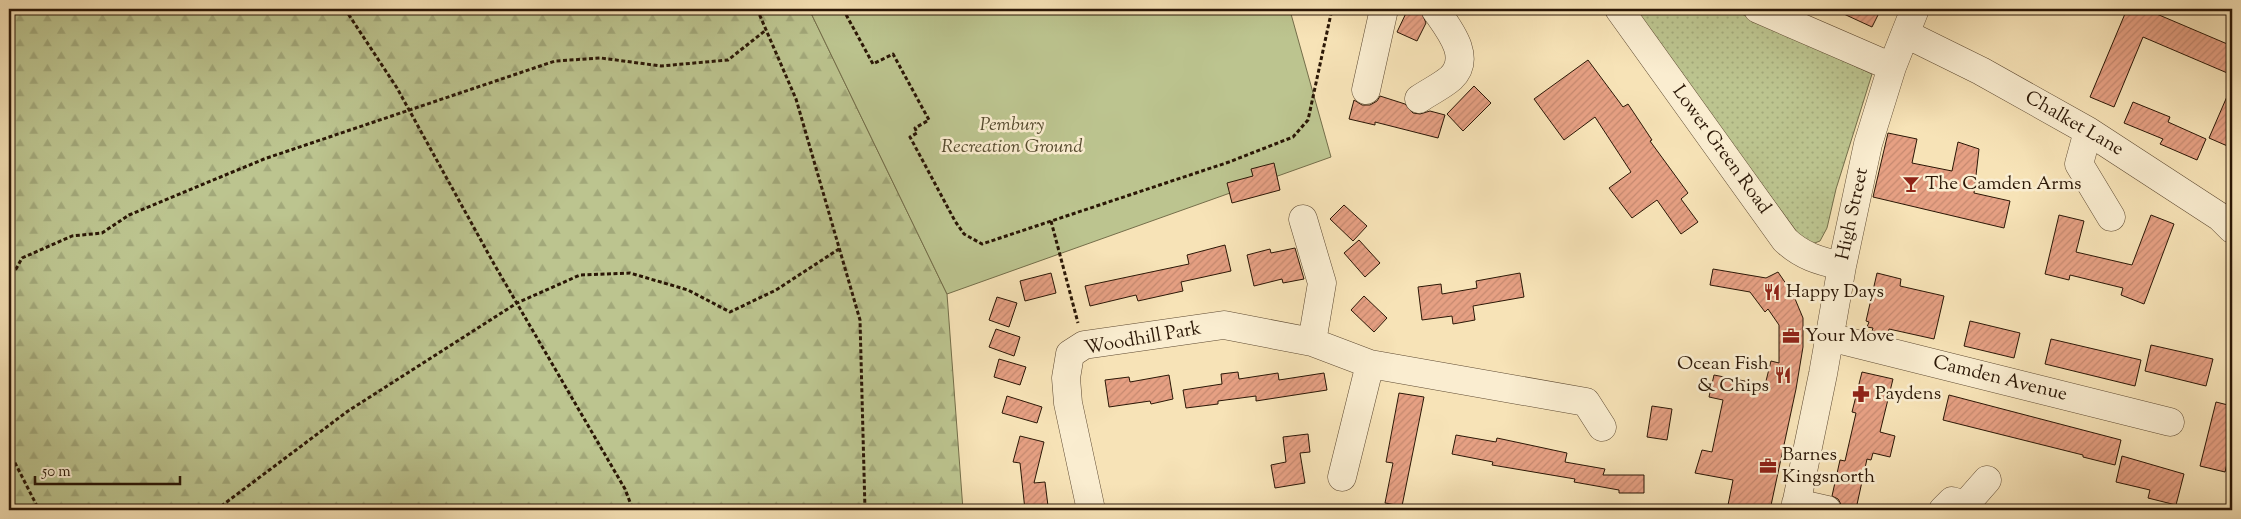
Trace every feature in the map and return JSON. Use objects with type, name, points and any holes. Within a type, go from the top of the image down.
[{"type":"street","points":[[1366,90],[1384,9]]},
{"type":"street","points":[[1418,99],[1451,78],[1460,66],[1460,56],[1454,39],[1436,9]]},
{"type":"street","name":"Lower Green Road","points":[[1619,9],[1785,240],[1803,254],[1842,266]]},
{"type":"street","points":[[1758,9],[1892,67]]},
{"type":"street","name":"High Street","points":[[1795,507],[1868,144],[1892,67],[1915,9]]},
{"type":"street","name":"Chalket Lane","points":[[1906,34],[1982,72],[2088,132],[2220,217],[2232,229]]},
{"type":"street","points":[[2088,132],[2079,164],[2111,218]]},
{"type":"street","points":[[1303,219],[1322,283],[1312,342]]},
{"type":"street","name":"Woodhill Park","points":[[1091,510],[1068,402],[1066,378],[1070,354],[1084,345],[1224,325],[1312,342],[1370,364],[1586,402],[1602,427]]},
{"type":"street","name":"Camden Avenue","points":[[1829,337],[2170,422]]},
{"type":"street","points":[[1342,477],[1370,364]]},
{"type":"street","points":[[1943,510],[1952,501],[1965,505],[1987,480]]},
{"type":"street","points":[[1795,507],[1827,510]]},
{"type":"path","points":[[344,9],[397,88],[517,303],[625,489],[633,510]]},
{"type":"path","points":[[757,9],[796,99],[860,320],[865,510]]},
{"type":"path","points":[[843,9],[873,64],[893,54],[929,120],[915,128],[917,133],[910,137],[954,221],[964,234],[982,244],[1229,162],[1293,137],[1308,120],[1332,9]]},
{"type":"path","points":[[9,269],[16,268],[22,258],[72,236],[102,233],[129,215],[264,159],[555,61],[601,58],[661,66],[728,60],[766,30]]},
{"type":"path","points":[[1051,221],[1084,345]]},
{"type":"path","points":[[216,510],[348,412],[517,303],[580,275],[630,273],[688,290],[730,312],[776,290],[840,249]]},
{"type":"path","points":[[9,451],[39,510]]},
{"type":"path","points":[[9,501],[18,510]]},
{"type":"green space","points":[[9,9],[809,9],[947,294],[963,510],[9,510]]},
{"type":"green space","name":"Pembury Recreation Ground","points":[[809,9],[1300,9],[1291,14],[1331,157],[947,294]]},
{"type":"green space","points":[[1633,9],[1731,9],[1872,74],[1836,189],[1827,228],[1820,241],[1812,244],[1805,243]]},
{"type":"building","points":[[1408,9],[1420,9],[1426,23],[1417,41],[1397,32]]},
{"type":"building","points":[[1833,9],[1881,9],[1872,27]]},
{"type":"building","points":[[2127,9],[2145,9],[2232,46],[2232,75],[2143,37],[2114,107],[2090,97]]},
{"type":"building","points":[[1588,60],[1623,107],[1628,104],[1652,140],[1650,141],[1688,193],[1681,199],[1698,222],[1681,234],[1657,200],[1632,218],[1609,188],[1631,172],[1595,117],[1564,140],[1534,99]]},
{"type":"building","points":[[2232,85],[2232,148],[2209,138]]},
{"type":"building","points":[[1474,86],[1491,103],[1463,131],[1447,114]]},
{"type":"building","points":[[1380,96],[1405,104],[1413,113],[1420,114],[1430,111],[1445,115],[1438,138],[1375,122],[1375,125],[1349,119],[1354,100],[1362,105],[1370,105],[1377,101]]},
{"type":"building","points":[[2133,102],[2170,117],[2168,122],[2206,139],[2197,160],[2160,144],[2163,139],[2124,123]]},
{"type":"building","points":[[1888,133],[1917,139],[1912,163],[1952,171],[1958,142],[1979,149],[1974,193],[2010,201],[2004,228],[1873,197]]},
{"type":"building","points":[[1274,163],[1280,190],[1232,203],[1227,183],[1253,176],[1251,169]]},
{"type":"building","points":[[1344,205],[1367,226],[1353,241],[1330,219]]},
{"type":"building","points":[[2059,215],[2084,221],[2076,252],[2132,265],[2151,215],[2174,224],[2144,304],[2121,295],[2123,288],[2070,275],[2069,280],[2045,274]]},
{"type":"building","points":[[1359,240],[1380,263],[1365,277],[1344,253]]},
{"type":"building","points":[[1225,245],[1231,271],[1181,282],[1183,291],[1138,301],[1136,295],[1090,306],[1085,286],[1189,264],[1187,255]]},
{"type":"building","points":[[1295,248],[1304,279],[1283,283],[1282,279],[1254,286],[1247,255],[1270,249],[1271,253]]},
{"type":"building","points":[[1713,269],[1766,278],[1778,272],[1793,294],[1803,318],[1803,347],[1796,389],[1770,510],[1727,510],[1733,480],[1695,473],[1702,450],[1712,452],[1723,400],[1709,397],[1714,375],[1765,385],[1771,361],[1779,363],[1779,325],[1768,309],[1765,312],[1750,292],[1710,285]]},
{"type":"building","points":[[1051,273],[1056,293],[1025,301],[1020,281]]},
{"type":"building","points":[[1520,273],[1524,297],[1473,306],[1475,320],[1453,324],[1452,316],[1422,320],[1418,287],[1441,284],[1442,294],[1477,288],[1476,281]]},
{"type":"building","points":[[1877,273],[1901,279],[1900,286],[1944,296],[1934,339],[1889,329],[1888,335],[1872,331],[1873,328],[1867,327],[1869,322],[1866,321]]},
{"type":"building","points":[[1364,296],[1387,318],[1374,332],[1351,310]]},
{"type":"building","points":[[997,297],[1017,303],[1009,327],[989,320]]},
{"type":"building","points":[[1970,321],[2020,333],[2014,358],[1964,346]]},
{"type":"building","points":[[996,329],[1020,337],[1014,356],[989,347]]},
{"type":"building","points":[[2051,339],[2141,360],[2135,386],[2045,364]]},
{"type":"building","points":[[2151,345],[2213,359],[2206,386],[2145,371]]},
{"type":"building","points":[[999,359],[1026,367],[1020,385],[994,377]]},
{"type":"building","points":[[1238,372],[1239,379],[1278,373],[1279,380],[1324,373],[1327,390],[1256,401],[1256,396],[1186,408],[1183,390],[1222,384],[1221,374]]},
{"type":"building","points":[[1862,372],[1893,379],[1880,432],[1895,436],[1890,457],[1873,453],[1871,460],[1867,459],[1856,509],[1842,506],[1838,499],[1832,496],[1840,460],[1845,461],[1856,413],[1852,412]]},
{"type":"building","points":[[1169,375],[1173,399],[1151,404],[1150,401],[1109,407],[1105,380],[1129,377],[1130,382]]},
{"type":"building","points":[[1399,393],[1424,397],[1402,506],[1385,503],[1393,463],[1386,462]]},
{"type":"building","points":[[1949,395],[2121,440],[2115,465],[2083,457],[2083,455],[1943,420]]},
{"type":"building","points":[[1007,396],[1042,407],[1037,423],[1002,413]]},
{"type":"building","points":[[2216,402],[2232,406],[2232,444],[2225,472],[2200,466]]},
{"type":"building","points":[[1652,406],[1672,409],[1667,440],[1647,437]]},
{"type":"building","points":[[1308,434],[1310,452],[1300,453],[1305,483],[1275,488],[1271,465],[1286,462],[1283,437]]},
{"type":"building","points":[[1456,435],[1496,442],[1497,438],[1567,453],[1565,462],[1605,469],[1603,475],[1644,475],[1644,493],[1619,493],[1619,490],[1574,482],[1575,479],[1492,465],[1493,462],[1452,454]]},
{"type":"building","points":[[1020,436],[1044,442],[1034,483],[1045,482],[1048,506],[1025,510],[1020,463],[1013,462]]},
{"type":"building","points":[[2122,456],[2184,474],[2176,505],[2148,498],[2150,490],[2116,482]]},
{"type":"place","name":"The Camden Arms","points":[[1911,184]]},
{"type":"place","name":"Happy Days","points":[[1772,292]]},
{"type":"place","name":"Your Move","points":[[1791,336]]},
{"type":"place","name":"Ocean Fish & Chips","points":[[1783,375]]},
{"type":"place","name":"Paydens","points":[[1861,394]]},
{"type":"place","name":"Barnes Kingsnorth","points":[[1768,466]]}]
